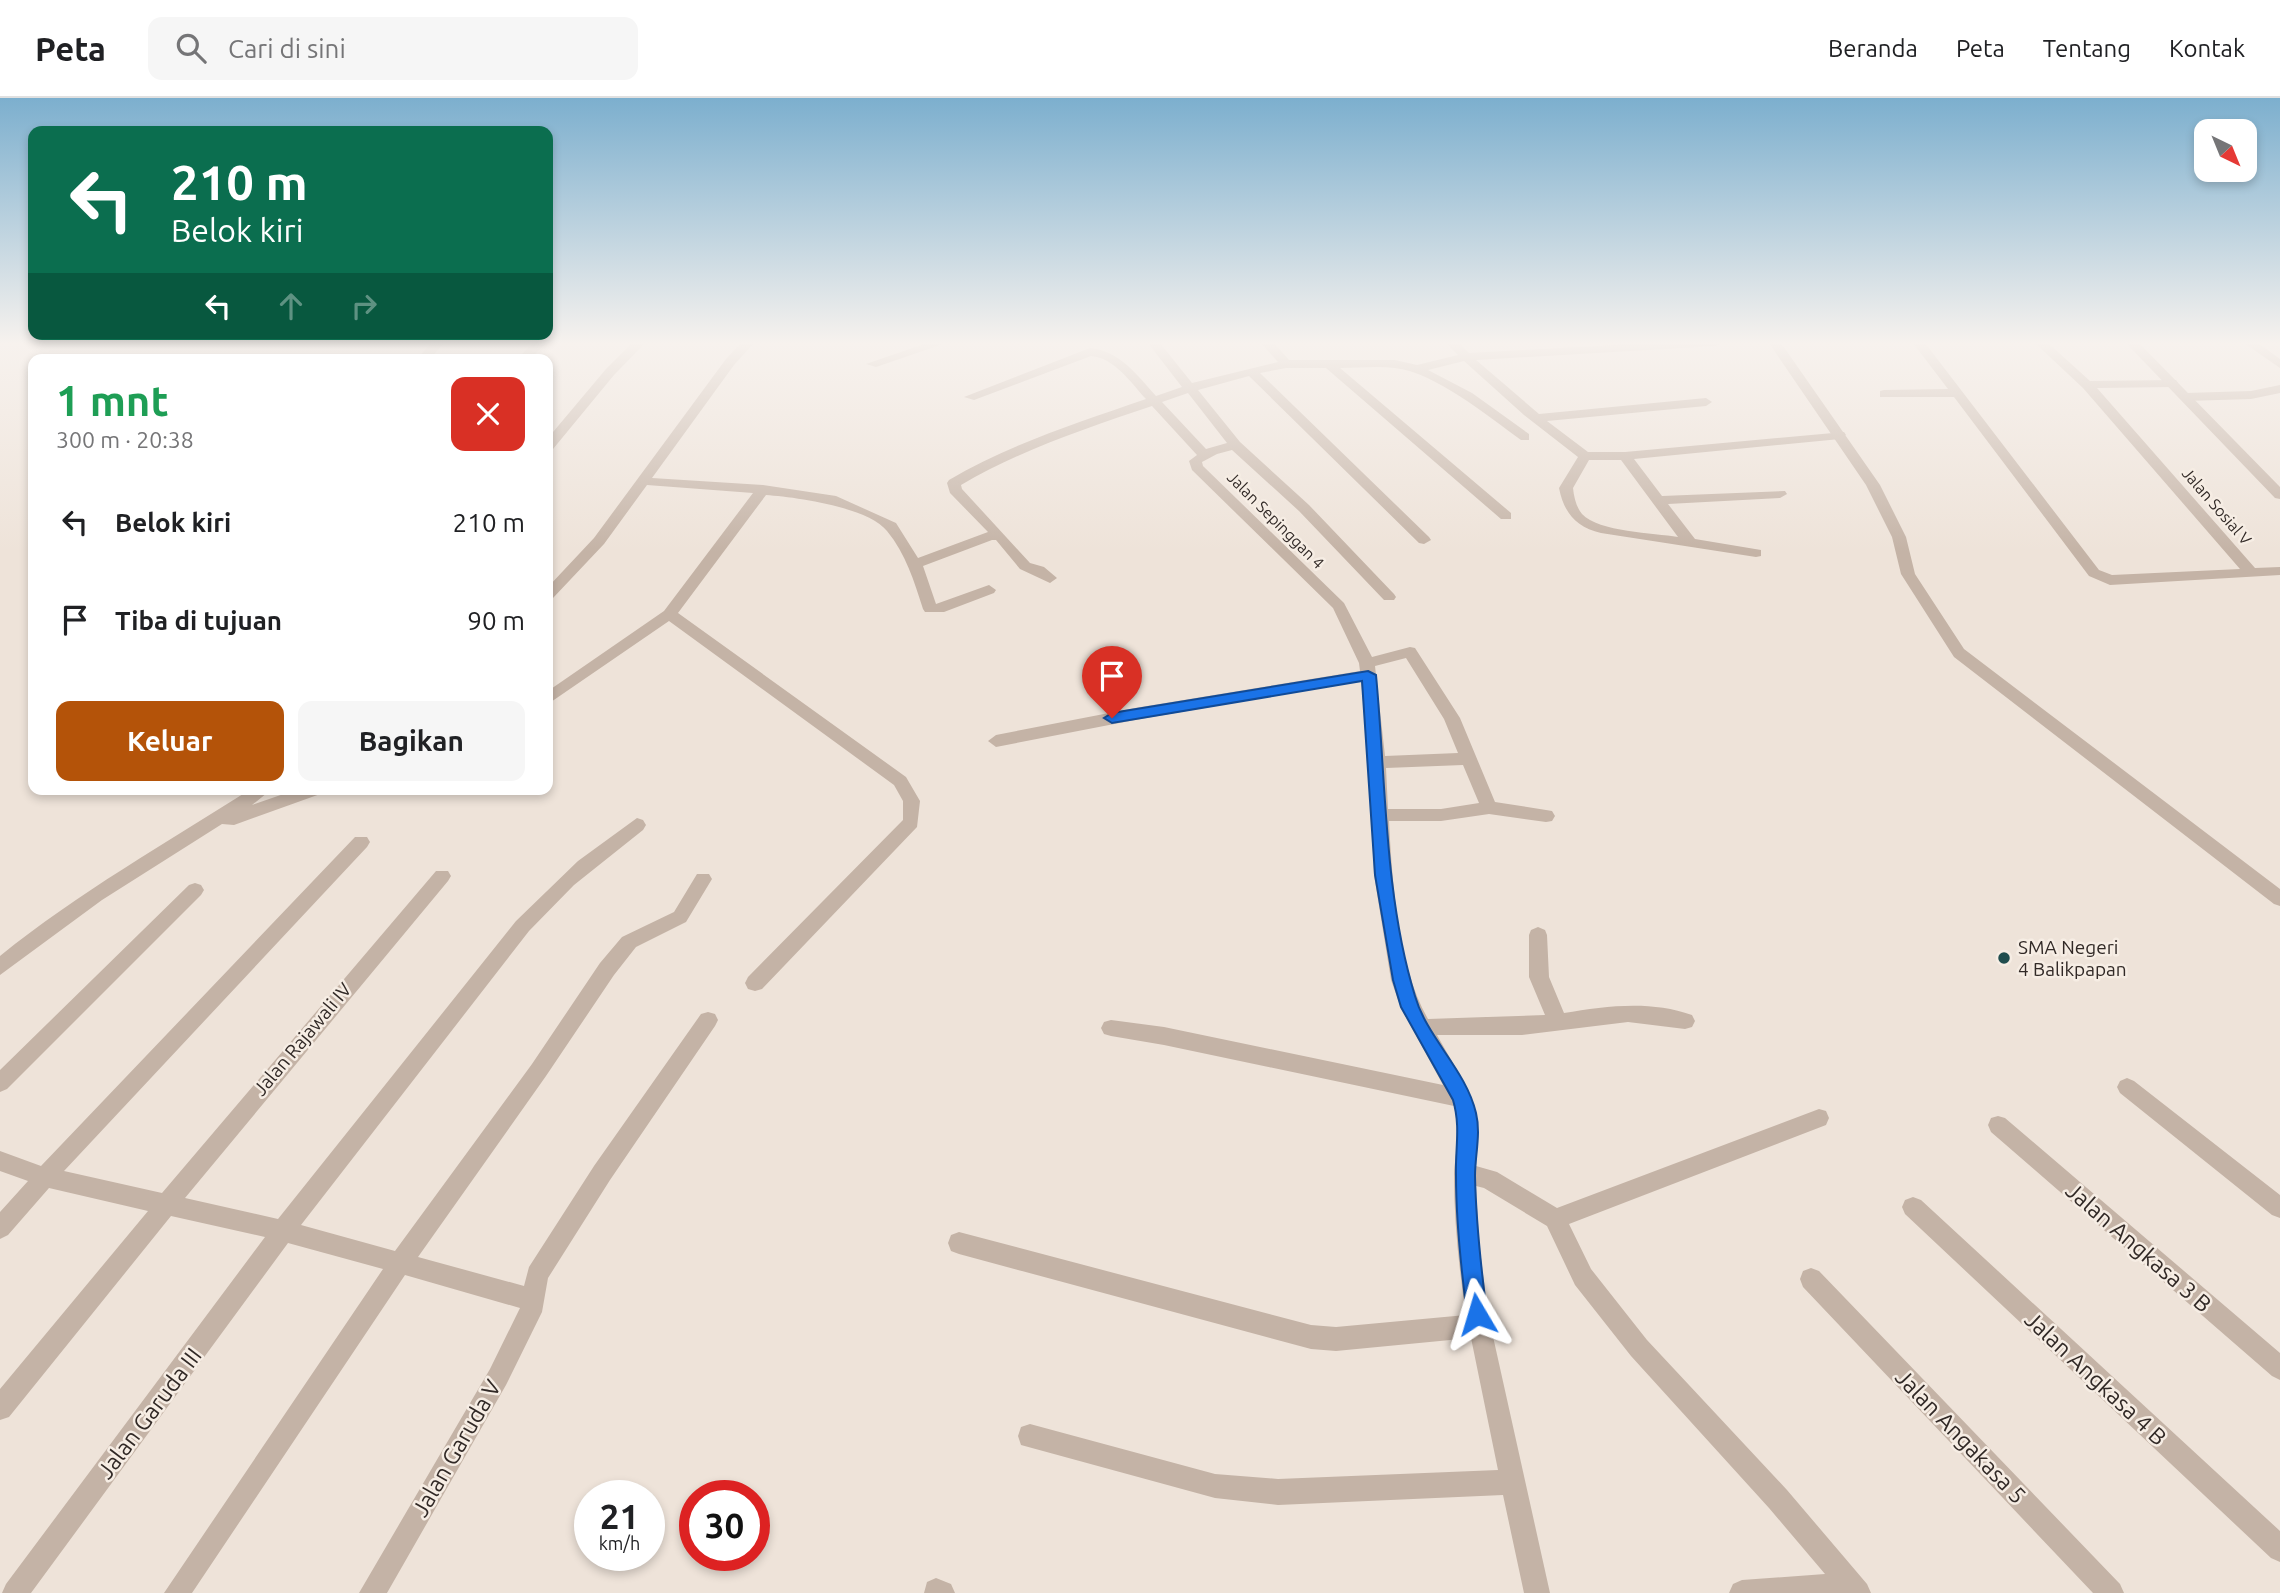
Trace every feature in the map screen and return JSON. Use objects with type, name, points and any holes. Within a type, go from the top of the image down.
[{"type":"street","points":[[553,440],[576,413]]},
{"type":"street","points":[[553,586],[598,541],[693,413]]},
{"type":"street","points":[[1050,578],[1039,570],[1025,566],[955,490],[954,483],[981,467],[1119,413]]},
{"type":"street","points":[[1164,413],[1205,456]]},
{"type":"street","name":"Jalan Sepinggan 4","points":[[1210,413],[1235,445],[1212,451],[1195,461],[1197,467],[1339,606],[1368,669]]},
{"type":"street","points":[[1294,413],[1424,540]]},
{"type":"street","points":[[1386,413],[1506,516]]},
{"type":"street","points":[[1491,413],[1525,437]]},
{"type":"street","points":[[1531,413],[1585,456],[1625,456],[1840,435]]},
{"type":"street","points":[[1537,418],[1592,413]]},
{"type":"street","points":[[1824,413],[1873,485],[1899,537],[1908,574],[1959,653],[2280,899]]},
{"type":"street","points":[[1972,413],[2094,573],[2102,579],[2280,571]]},
{"type":"street","name":"Jalan Sosial V","points":[[2111,413],[2251,572]]},
{"type":"street","points":[[2201,413],[2278,491]]},
{"type":"street","points":[[1235,445],[1304,508],[1389,597]]},
{"type":"street","points":[[1585,456],[1566,488],[1569,505],[1581,522],[1601,529],[1756,553]]},
{"type":"street","points":[[1625,456],[1691,544]]},
{"type":"street","points":[[643,481],[763,489],[831,499],[891,526],[915,564],[928,606],[933,610],[989,590]]},
{"type":"street","points":[[553,695],[669,614],[763,489]]},
{"type":"street","points":[[1659,500],[1780,494]]},
{"type":"street","points":[[915,564],[990,537],[1000,536]]},
{"type":"street","points":[[669,614],[900,781],[912,801],[911,822],[755,983]]},
{"type":"street","points":[[996,741],[1368,669],[1410,652],[1452,718],[1489,808]]},
{"type":"street","points":[[1368,669],[1377,761],[1383,875],[1401,980],[1408,1002],[1461,1098],[1467,1114],[1469,1137],[1465,1173],[1468,1242],[1480,1326],[1537,1593]]},
{"type":"street","points":[[1377,761],[1469,759]]},
{"type":"street","points":[[0,967],[35,936],[254,795]]},
{"type":"street","points":[[198,830],[300,795]]},
{"type":"street","points":[[1380,815],[1441,815],[1489,808],[1546,816]]},
{"type":"street","name":"Jalan Garuda III","points":[[15,1593],[283,1231],[540,903],[594,855],[637,825]]},
{"type":"street","points":[[0,1228],[361,842]]},
{"type":"street","name":"Jalan Rajawali IV","points":[[0,1408],[252,1099],[442,876]]},
{"type":"street","points":[[177,1593],[400,1263],[621,949],[628,942],[680,917],[703,879]]},
{"type":"street","points":[[0,1083],[195,890]]},
{"type":"street","points":[[1538,935],[1539,977],[1548,1022]]},
{"type":"street","points":[[1423,1028],[1457,1025],[1495,1027],[1625,1012],[1657,1013],[1685,1021]]},
{"type":"street","name":"Jalan Garuda V","points":[[372,1593],[498,1377],[534,1300],[537,1275],[602,1173],[708,1020]]},
{"type":"street","points":[[1111,1028],[1164,1036],[1461,1098]]},
{"type":"street","points":[[2127,1087],[2280,1208]]},
{"type":"street","points":[[1551,1217],[1819,1118]]},
{"type":"street","name":"Jalan Angkasa 3 B","points":[[1998,1125],[2280,1368]]},
{"type":"street","points":[[0,1161],[45,1177],[283,1231],[534,1300]]},
{"type":"street","points":[[1465,1173],[1489,1179],[1551,1217],[1583,1277],[1639,1348],[1778,1499],[1855,1589]]},
{"type":"street","name":"Jalan Angkasa 4 B","points":[[1913,1207],[2280,1549]]},
{"type":"street","points":[[959,1243],[1311,1337],[1336,1339],[1480,1326]]},
{"type":"street","name":"Jalan Angakasa 5","points":[[1811,1279],[2111,1593]]},
{"type":"street","points":[[1030,1436],[1215,1486],[1278,1492],[1515,1482]]},
{"type":"street","points":[[1742,1593],[1855,1589]]},
{"type":"place","name":"SMA Negeri 4 Balikpapan","points":[[2004,958]]},
{"type":"route","points":[[1112,718],[1263,695],[1368,675],[1377,761],[1383,875],[1401,980],[1408,1002],[1461,1098],[1467,1114],[1469,1137],[1465,1173],[1468,1242],[1477,1314]]}]
